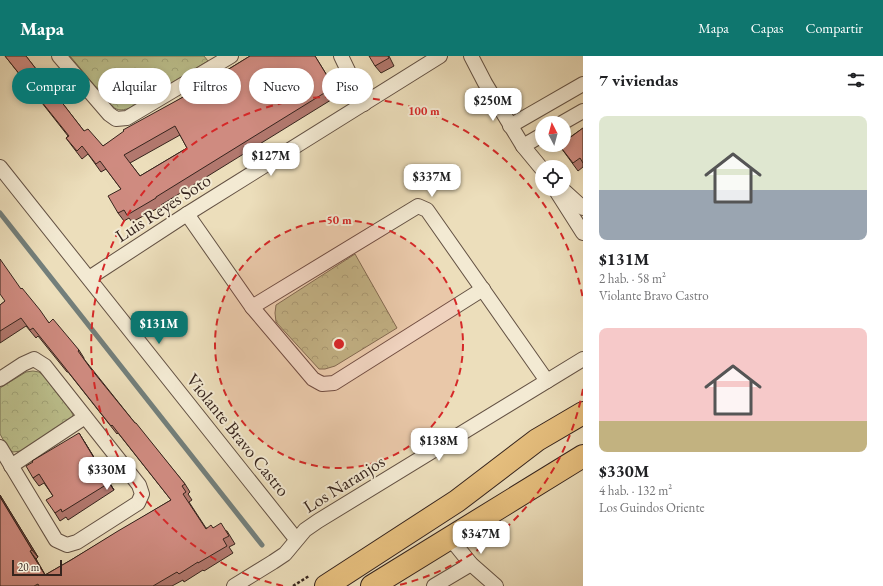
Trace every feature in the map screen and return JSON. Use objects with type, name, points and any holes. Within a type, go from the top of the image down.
[{"type":"main road","points":[[326,586],[457,501],[537,440],[583,413]]},
{"type":"main road","points":[[372,586],[583,456]]},
{"type":"street","points":[[59,56],[109,114],[116,119],[127,118],[231,56]]},
{"type":"street","points":[[340,56],[346,68]]},
{"type":"street","name":"Luis Reyes Soto","points":[[373,98],[440,56]]},
{"type":"street","points":[[471,56],[510,126],[523,146],[535,161]]},
{"type":"street","points":[[510,126],[583,84]]},
{"type":"street","name":"Luis Reyes Soto","points":[[89,278],[187,214],[364,104]]},
{"type":"street","points":[[571,118],[583,111]]},
{"type":"street","points":[[523,146],[535,139]]},
{"type":"street","name":"Violante Bravo Castro","points":[[0,167],[296,539]]},
{"type":"street","points":[[559,196],[583,233]]},
{"type":"street","points":[[570,196],[583,208]]},
{"type":"street","points":[[252,307],[418,206],[427,210],[547,381]]},
{"type":"street","points":[[187,214],[252,307],[313,379],[322,384],[334,383],[483,289]]},
{"type":"street","points":[[0,379],[23,364],[34,359],[45,366],[139,485],[142,494],[138,503],[77,542],[67,545],[56,540],[0,447]]},
{"type":"street","name":"Los Naranjos","points":[[234,586],[285,554],[296,539],[305,530],[318,521],[583,359]]},
{"type":"street","points":[[11,466],[85,417]]},
{"type":"street","points":[[450,538],[471,564],[496,586]]},
{"type":"street","points":[[434,586],[471,564]]},
{"type":"green space","points":[[70,56],[204,56],[208,61],[196,68],[179,68],[179,78],[171,83],[171,68],[98,68],[98,90],[90,80],[90,68],[80,68]]},
{"type":"green space","points":[[110,104],[137,104],[130,108],[121,110]]},
{"type":"green space","points":[[355,254],[397,328],[335,366],[319,369],[276,322],[276,305]]},
{"type":"green space","points":[[26,372],[39,372],[44,376],[73,415],[72,418],[21,451],[13,452],[9,450],[0,434],[0,388]]},
{"type":"building","points":[[5,56],[26,56],[35,68],[15,68]]},
{"type":"building","points":[[250,56],[315,56],[322,68],[322,94],[314,99],[314,68],[249,68],[249,104],[306,104],[127,215],[124,210],[118,213],[108,196],[121,189],[100,161],[96,164],[82,146],[77,151],[66,138],[69,136],[43,104],[63,104],[84,131],[88,129],[103,146],[124,131],[123,130],[179,99],[179,104],[241,104],[241,68],[230,68]],"holes":[[[175,126],[187,148],[140,176],[124,155]]]},
{"type":"building","points":[[369,56],[388,56],[389,58],[375,66]]},
{"type":"building","points":[[583,128],[583,163],[580,158],[573,163],[564,152],[571,152],[571,137]]},
{"type":"building","points":[[0,259],[21,289],[22,288],[49,323],[53,319],[79,350],[78,351],[91,369],[185,484],[182,486],[186,492],[183,494],[206,529],[211,525],[213,528],[221,523],[229,536],[223,539],[227,546],[179,574],[177,572],[153,586],[39,586],[38,584],[34,586],[0,586],[0,497],[32,550],[30,551],[45,575],[171,500],[33,328],[30,330],[21,318],[0,331],[0,305],[5,301],[0,294]]},
{"type":"building","points":[[79,433],[109,483],[62,512],[61,509],[55,513],[46,500],[53,496],[39,474],[33,478],[26,466]]},
{"type":"waterway","points":[[0,213],[262,545]]}]
